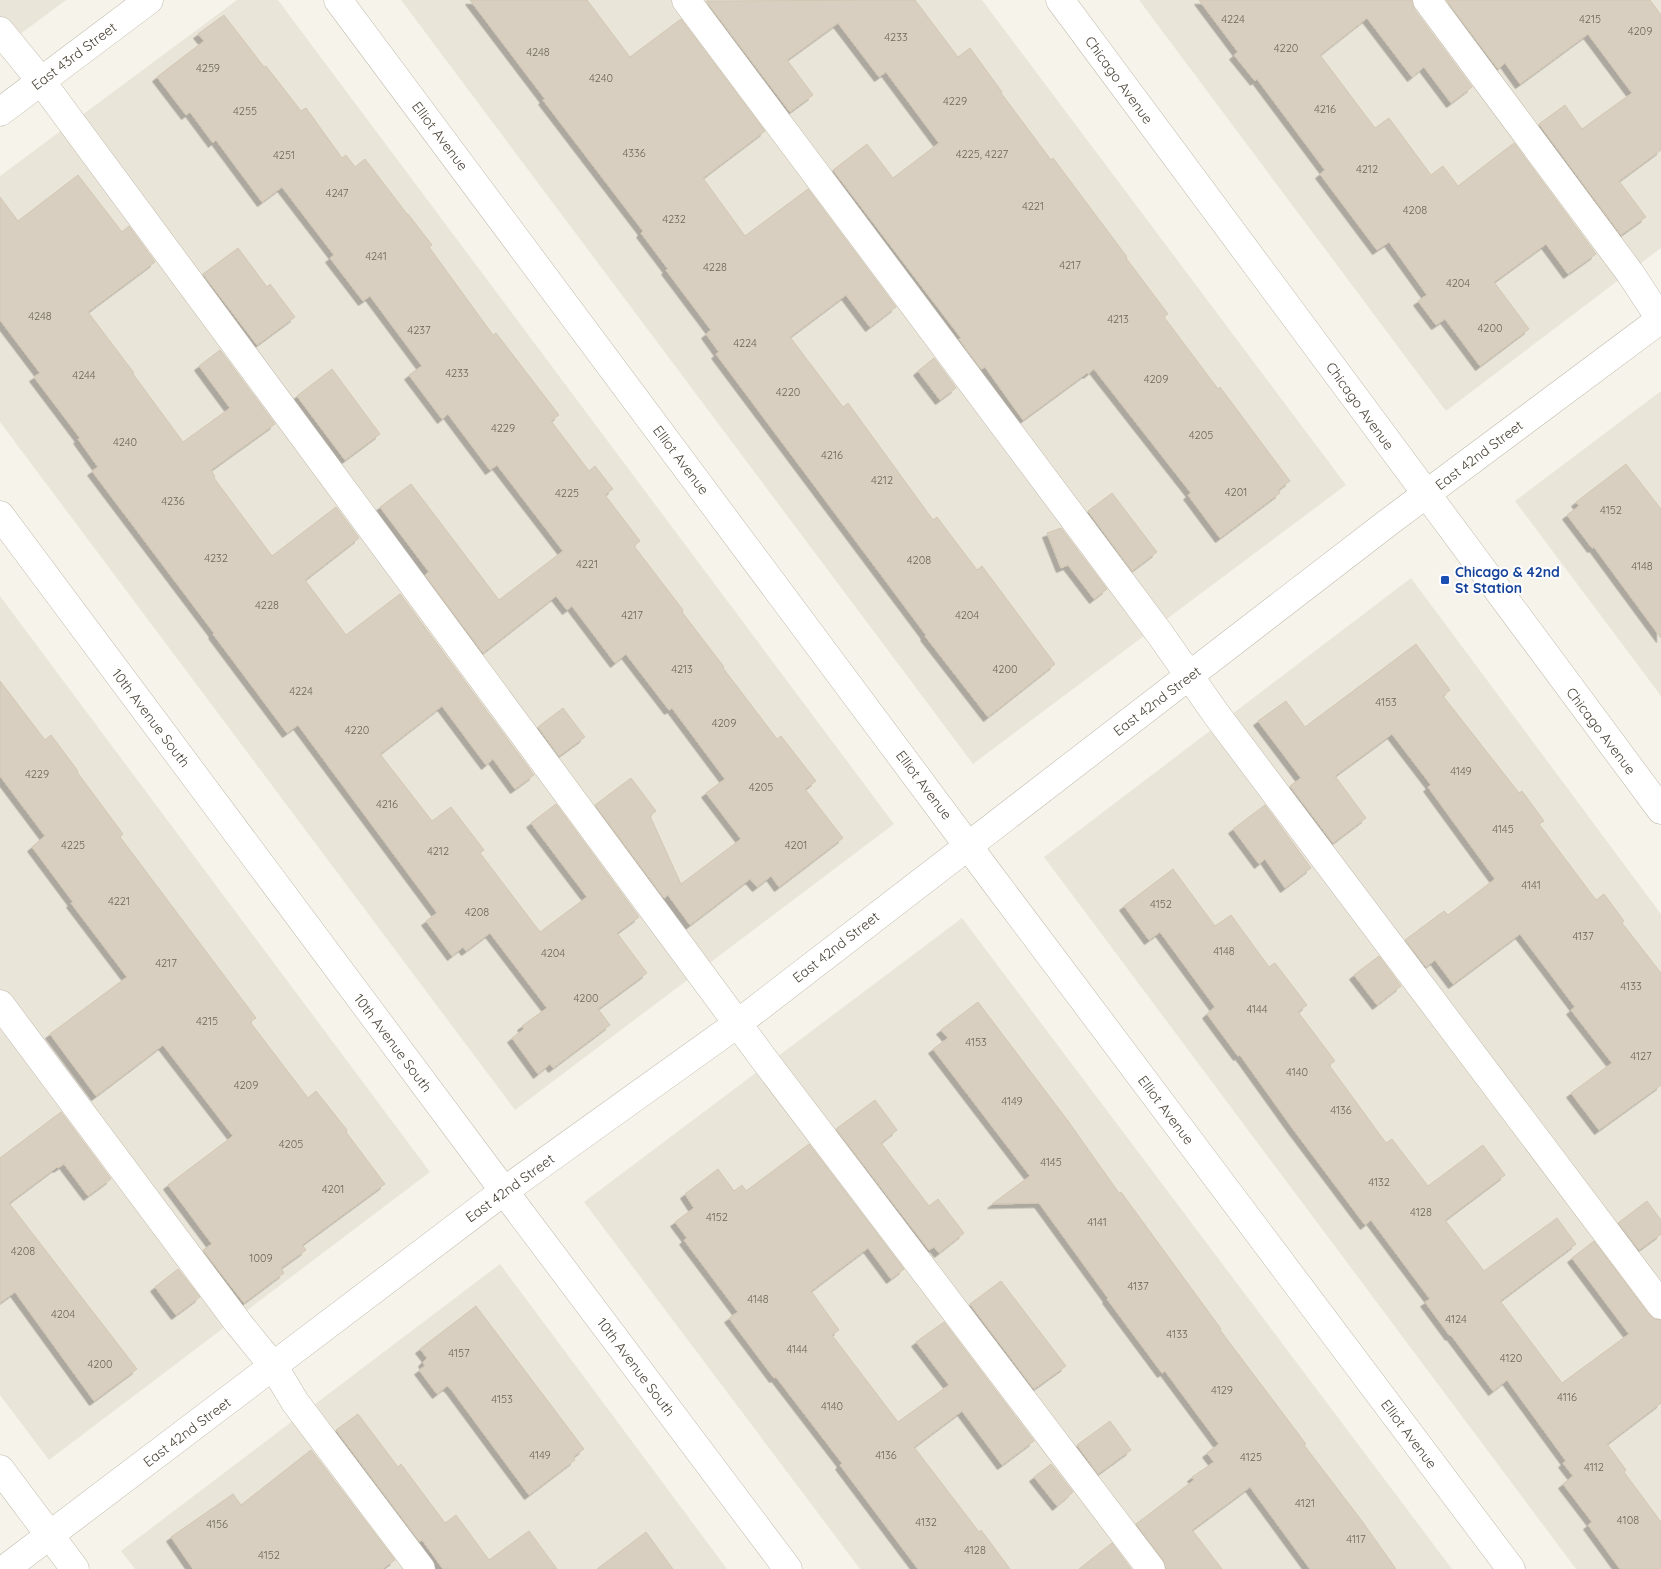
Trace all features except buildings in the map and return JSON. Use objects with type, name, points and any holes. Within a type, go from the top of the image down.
[{"type":"street","name":"East 43rd Street","points":[[0,112],[149,0]]},
{"type":"street","name":"Elliot Avenue","points":[[338,0],[1510,1569]]},
{"type":"street","points":[[686,0],[1190,675],[1216,714],[1661,1305]]},
{"type":"street","name":"Chicago Avenue","points":[[1060,0],[1661,810]]},
{"type":"street","points":[[1427,0],[1630,273],[1661,320]]},
{"type":"street","points":[[0,31],[41,81],[737,1024],[1151,1569]]},
{"type":"street","name":"East 42nd Street","points":[[5,1569],[504,1191],[737,1024],[1426,495],[1661,320]]},
{"type":"street","name":"10th Avenue South","points":[[0,515],[788,1569]]},
{"type":"street","points":[[0,1004],[239,1324],[274,1367],[295,1402],[421,1569]]},
{"type":"street","points":[[0,1469],[75,1569]]},
{"type":"shaded area","points":[[0,0],[66,0],[0,49]]},
{"type":"shaded area","points":[[237,0],[278,0],[894,824],[515,1110],[0,422],[0,176]]},
{"type":"shaded area","points":[[401,0],[982,0],[1346,485],[973,764]]},
{"type":"shaded area","points":[[1139,0],[1661,0],[1661,248],[1446,411]]},
{"type":"shaded area","points":[[1661,391],[1661,696],[1515,501]]},
{"type":"shaded area","points":[[1411,578],[1661,914],[1661,1569],[1576,1569],[1044,857]]},
{"type":"shaded area","points":[[0,596],[430,1172],[49,1460],[0,1395]]},
{"type":"shaded area","points":[[962,918],[1452,1569],[860,1569],[584,1202]]},
{"type":"shaded area","points":[[500,1264],[727,1569],[135,1569],[121,1551]]},
{"type":"place","name":"Chicago & 42nd St Station","points":[[1445,580]]}]
